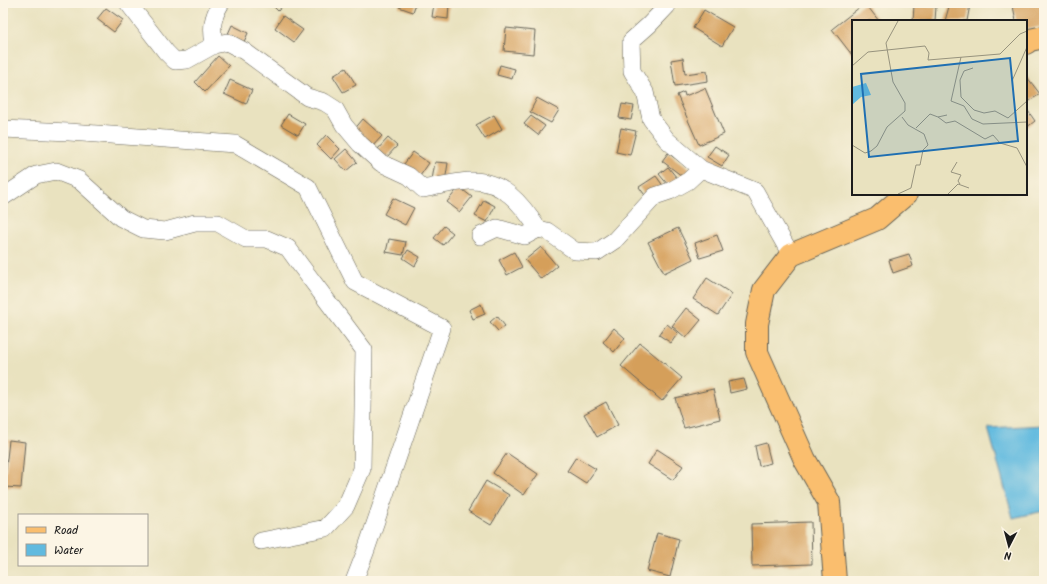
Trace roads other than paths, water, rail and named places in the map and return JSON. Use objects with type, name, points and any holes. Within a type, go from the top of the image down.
[{"type":"main road","points":[[1027,42],[1030,40],[1044,37]]},
{"type":"main road","points":[[835,581],[829,502],[805,460],[757,352],[757,324],[764,290],[791,255],[877,219],[905,195]]},
{"type":"street","points":[[128,3],[166,52],[175,61],[187,60],[214,45],[227,42],[244,51],[307,97],[324,102],[335,109],[344,125],[360,144],[381,163],[409,176],[423,189],[470,181],[490,183],[512,196],[525,209],[538,229]]},
{"type":"street","points":[[214,45],[211,30],[214,14],[221,3]]},
{"type":"street","points":[[668,3],[667,6],[649,25],[631,41],[632,72],[645,92],[651,120],[667,140],[701,169],[755,191],[791,255]]},
{"type":"street","points":[[3,129],[69,132],[235,144],[308,186],[356,282],[442,328],[365,554],[354,581]]},
{"type":"street","points":[[480,236],[497,228],[525,236],[538,229],[547,231],[575,251],[597,252],[615,240],[655,196],[670,191],[688,181],[701,169]]},
{"type":"street","points":[[3,197],[36,175],[56,171],[79,180],[121,218],[142,229],[165,231],[195,223],[218,223],[246,239],[267,239],[288,248],[364,350],[362,469],[346,506],[326,528],[261,541]]},
{"type":"water","points":[[1044,425],[1044,511],[1013,518],[988,428]]}]
